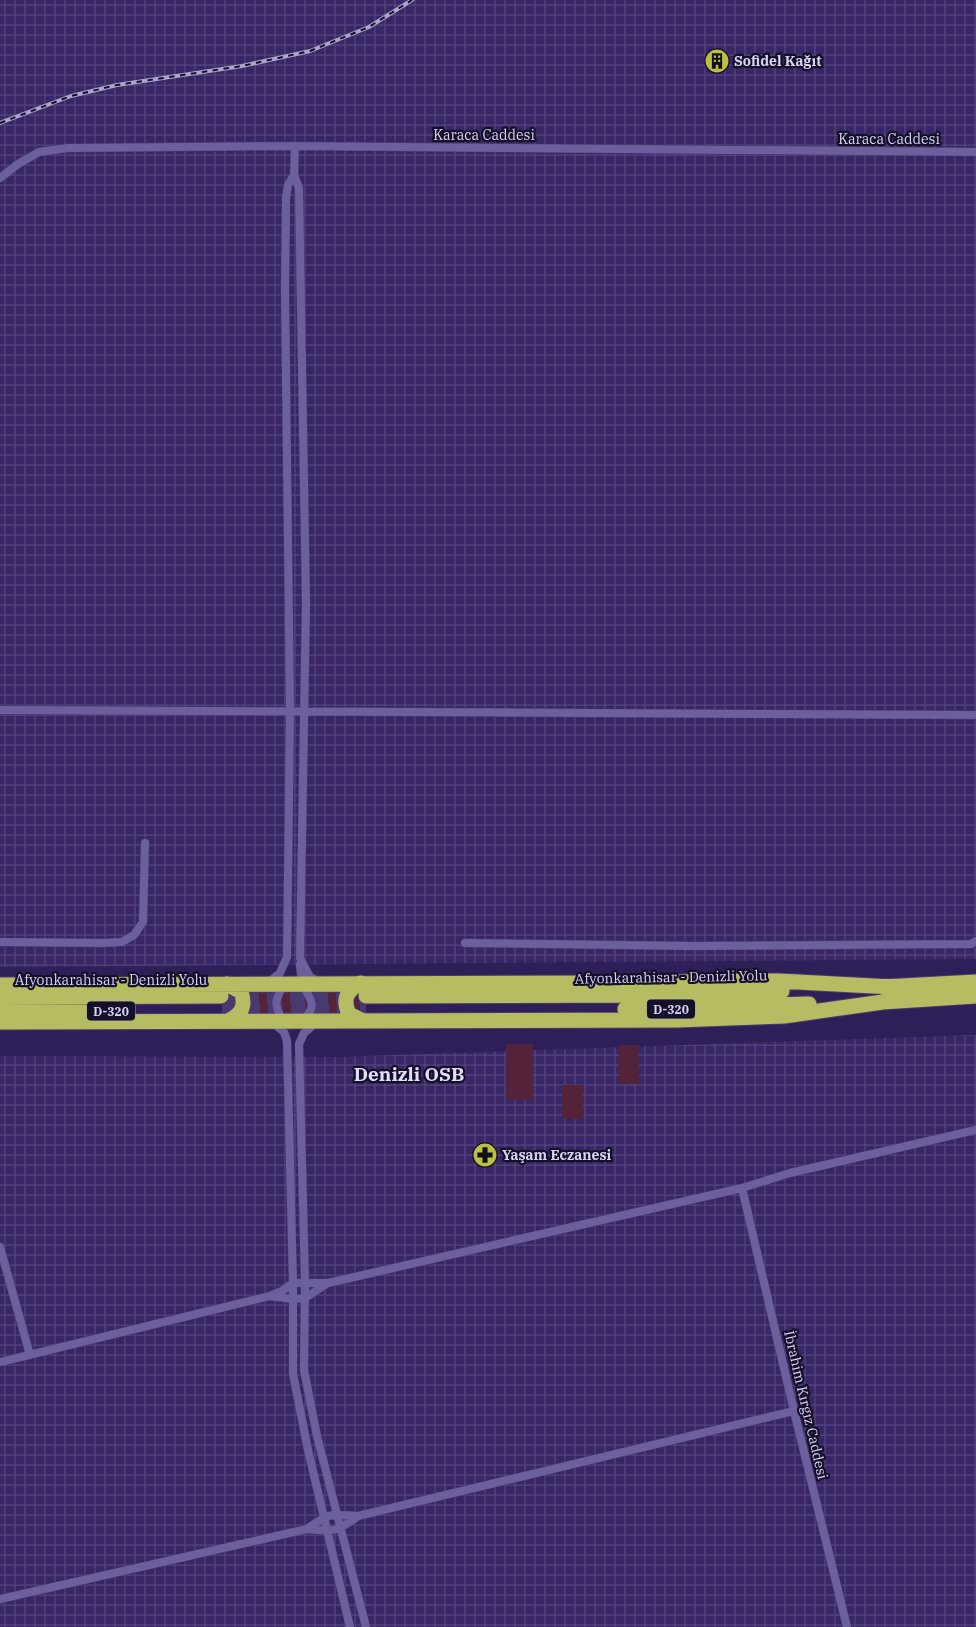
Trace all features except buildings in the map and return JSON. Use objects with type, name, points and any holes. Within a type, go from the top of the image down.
[{"type":"highway","name":"Afyonkarahisar - Denizli Yolu","points":[[364,1003],[659,995],[891,994],[976,982]]},
{"type":"highway","points":[[224,990],[264,984],[322,984],[364,1003],[531,1019],[677,1020],[774,1016],[891,994]]},
{"type":"highway","points":[[0,985],[224,990],[241,992],[243,1000],[240,1014],[225,1016],[0,1022]]},
{"type":"highway","name":"Afyonkarahisar - Denizli Yolu","points":[[0,997],[224,990]]},
{"type":"highway","name":"D-320","points":[[891,994],[976,996]]},
{"type":"highway","points":[[225,1016],[277,1021],[318,1021],[364,1003]]},
{"type":"highway","name":"D-320","points":[[0,1011],[225,1016]]},
{"type":"street","name":"Karaca Caddesi","points":[[0,178],[18,164],[39,152],[68,148],[295,146],[976,152]]},
{"type":"street","points":[[295,146],[294,175],[300,197],[306,603],[300,958],[302,984],[312,1000],[312,1008],[302,1021],[299,1044],[306,1282],[304,1370],[318,1436],[366,1627]]},
{"type":"street","points":[[287,1041],[277,1021],[276,1000],[284,984],[287,957],[290,712],[285,292],[286,198],[288,185],[294,175]]},
{"type":"street","points":[[0,710],[976,715]]},
{"type":"street","points":[[0,942],[103,943],[122,942],[134,935],[143,922],[145,843]]},
{"type":"street","points":[[465,943],[693,946],[971,944],[976,941]]},
{"type":"street","points":[[264,984],[274,979],[280,973],[287,957]]},
{"type":"street","points":[[300,958],[310,977],[322,984]]},
{"type":"street","points":[[277,1021],[287,1041],[293,1283],[293,1374],[327,1532],[350,1627]]},
{"type":"street","points":[[299,1044],[304,1033],[318,1021]]},
{"type":"street","points":[[0,1362],[270,1296],[282,1291],[293,1283],[328,1283],[742,1188],[790,1173],[976,1130]]},
{"type":"street","name":"İbrahim Kırgız Caddesi","points":[[742,1188],[847,1627]]},
{"type":"street","points":[[0,1247],[30,1355]]},
{"type":"street","points":[[270,1296],[293,1299],[305,1298],[328,1283]]},
{"type":"street","points":[[307,1529],[324,1517],[338,1514],[358,1516],[794,1411]]},
{"type":"street","points":[[0,1599],[307,1529],[327,1532],[342,1528],[358,1516]]},
{"type":"shaded area","points":[[0,0],[976,0],[976,959],[0,967]]},
{"type":"shaded area","points":[[229,988],[240,1005],[222,1017],[223,989]]},
{"type":"shaded area","points":[[243,988],[269,988],[269,1016],[244,1016]]},
{"type":"shaded area","points":[[319,988],[346,988],[346,1016],[319,1017]]},
{"type":"shaded area","points":[[366,989],[366,1016],[351,1010],[351,995]]},
{"type":"shaded area","points":[[294,990],[303,994],[307,1003],[303,1012],[294,1016],[285,1012],[281,1003],[285,994]]},
{"type":"shaded area","points":[[976,1035],[976,1627],[0,1627],[0,1056],[337,1057]]},
{"type":"shaded area","points":[[506,1044],[533,1044],[533,1100],[506,1100]]},
{"type":"shaded area","points":[[619,1045],[639,1045],[639,1084],[619,1084]]},
{"type":"shaded area","points":[[562,1085],[583,1085],[583,1119],[562,1119]]},
{"type":"tunnel","points":[[221,996],[366,996]]},
{"type":"tunnel","points":[[222,1011],[366,1011]]},
{"type":"railway","points":[[0,123],[71,96],[117,85],[242,66],[310,51],[369,27],[412,0]]},
{"type":"place","name":"Sofidel Kağıt","points":[[717,61]]},
{"type":"place","name":"Yaşam Eczanesi","points":[[485,1155]]},
{"type":"district","name":"Denizli OSB","points":[[409,1074]]}]
